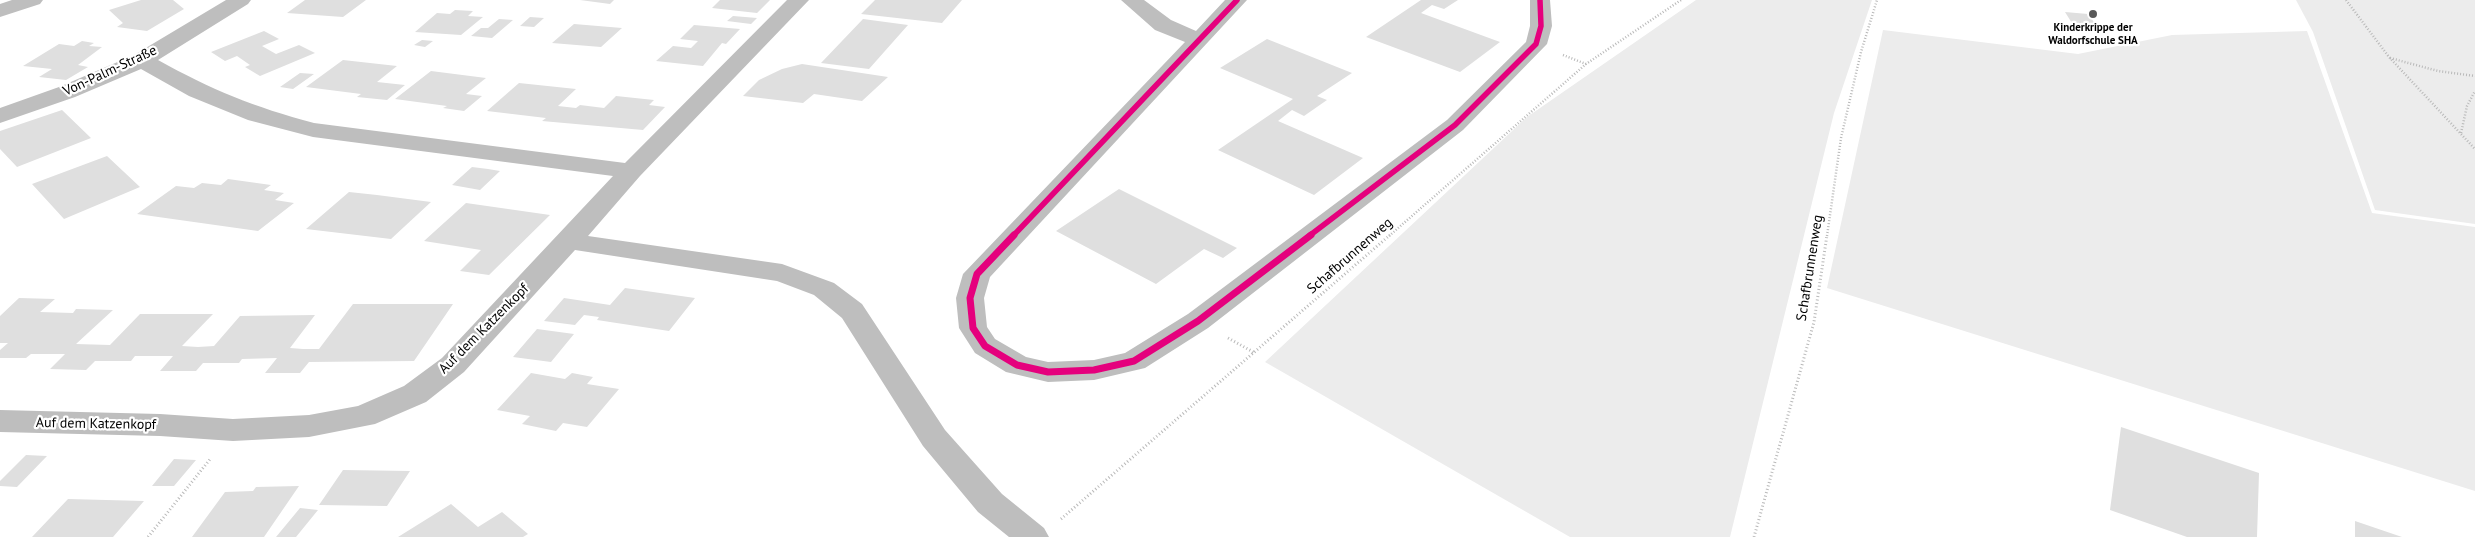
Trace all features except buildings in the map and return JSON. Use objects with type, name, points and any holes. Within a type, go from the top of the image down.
[{"type":"street","points":[[0,11],[33,0]]},
{"type":"street","name":"Von-Palm-Straße","points":[[0,116],[67,92],[142,60],[241,0]]},
{"type":"street","name":"Auf dem Katzenkopf","points":[[0,421],[160,425],[233,430],[309,426],[364,416],[415,394],[452,365],[570,240],[631,171],[799,0]]},
{"type":"street","points":[[1131,0],[1163,25],[1200,40]]},
{"type":"street","points":[[1237,0],[977,274],[970,298],[973,328],[985,346],[1017,365],[1048,372],[1094,370],[1134,361],[1198,321],[1455,125],[1536,44],[1541,26],[1540,0]]},
{"type":"street","points":[[142,60],[197,91],[256,116],[313,130],[631,171]]},
{"type":"street","points":[[570,240],[782,273],[824,289],[852,311],[934,438],[990,502],[1043,531]]},
{"type":"path","name":"Schafbrunnenweg","points":[[1043,531],[1263,347],[1586,64],[1681,0]]},
{"type":"path","name":"Schafbrunnenweg","points":[[1754,537],[1814,322],[1841,138],[1861,52],[1877,0]]},
{"type":"path","points":[[2346,0],[2389,57],[2475,149]]},
{"type":"path","points":[[2389,57],[2438,71],[2475,76]]},
{"type":"path","points":[[2461,134],[2467,106],[2475,91]]},
{"type":"path","points":[[148,537],[233,430]]},
{"type":"shaded area","points":[[1696,0],[1872,0],[1834,113],[1730,537],[1570,537],[1265,362],[1527,117]]},
{"type":"shaded area","points":[[2296,0],[2475,0],[2475,224],[2375,210],[2313,32]]},
{"type":"shaded area","points":[[1883,30],[2078,54],[2172,35],[2307,31],[2372,213],[2475,227],[2475,491],[1827,288]]},
{"type":"transit line","points":[[1237,0],[977,274],[970,298],[973,328],[985,346],[1017,365],[1048,372],[1094,370],[1134,361],[1198,321],[1455,125],[1536,44],[1541,26],[1540,0]]},
{"type":"place","name":"Kinderkrippe der Waldorfschule SHA","points":[[2093,14]]}]
